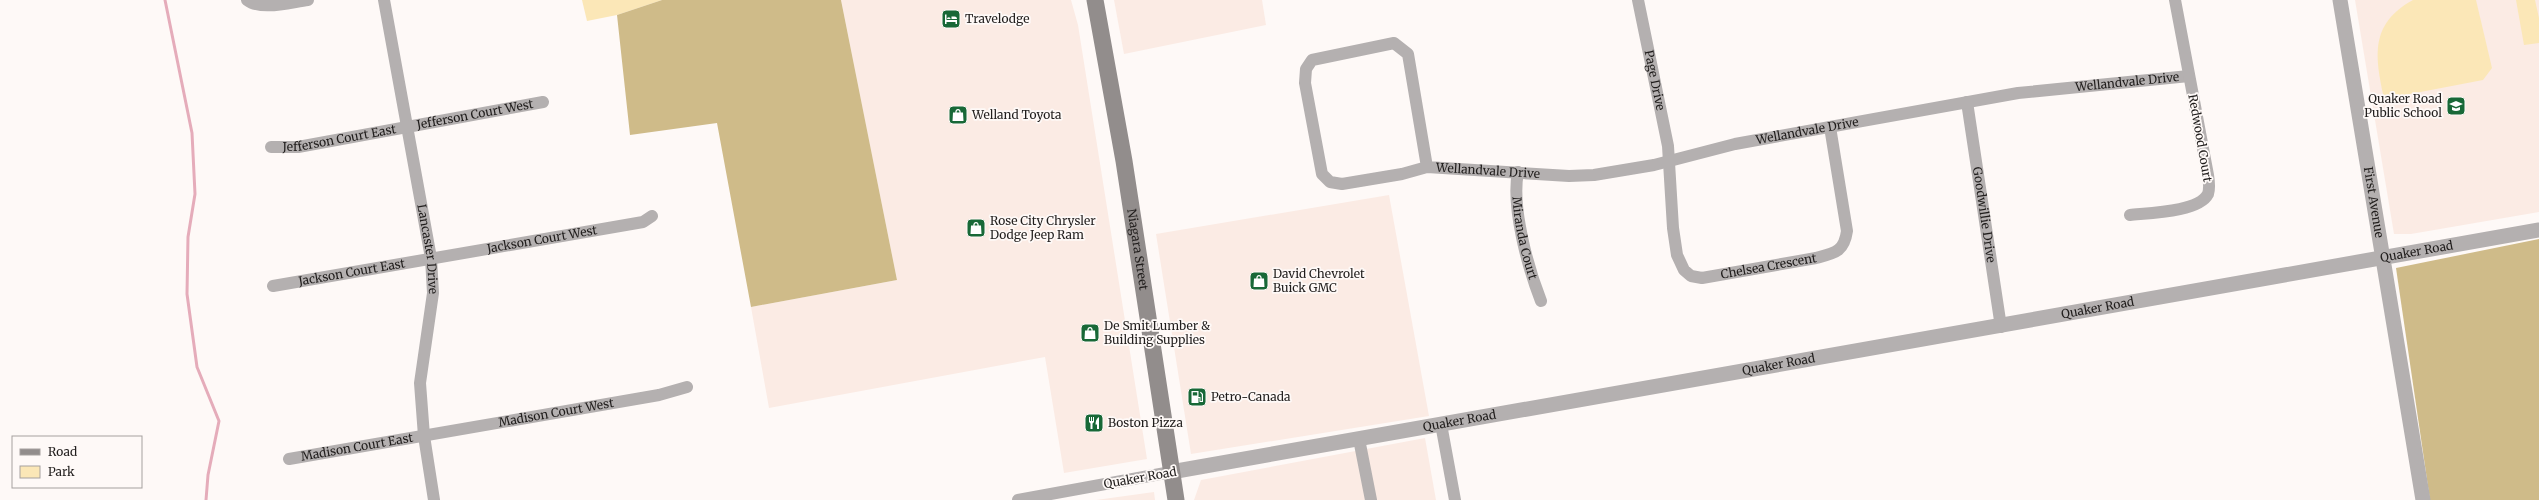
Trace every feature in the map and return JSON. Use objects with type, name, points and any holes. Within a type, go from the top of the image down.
[{"type":"main road","name":"Niagara Street","points":[[1095,0],[1125,168],[1176,500]]},
{"type":"street","points":[[247,0],[252,4],[260,5],[308,0]]},
{"type":"street","name":"Lancaster Drive","points":[[384,0],[431,258],[433,293],[420,383],[424,436],[434,500]]},
{"type":"street","name":"Page Drive","points":[[1642,0],[1668,146],[1669,161]]},
{"type":"street","name":"Redwood Court","points":[[2130,215],[2189,207],[2198,203],[2208,195],[2208,175],[2175,0]]},
{"type":"street","name":"First Avenue","points":[[2340,0],[2422,500]]},
{"type":"street","name":"Wellandvale Drive","points":[[1427,166],[1408,54],[1394,44],[1336,53],[1312,60],[1306,69],[1305,83],[1322,174],[1330,182],[1342,184],[1402,174],[1427,166],[1569,176],[1594,175],[1669,161],[1735,144],[2044,89],[2189,76]]},
{"type":"street","name":"Jefferson Court West","points":[[407,126],[543,102]]},
{"type":"street","name":"Goodwillie Drive","points":[[1967,102],[2001,327]]},
{"type":"street","name":"Jefferson Court East","points":[[271,147],[298,147],[407,126]]},
{"type":"street","name":"Chelsea Crescent","points":[[1669,161],[1675,246],[1679,263],[1687,273],[1702,278],[1816,258],[1834,253],[1845,243],[1846,231],[1830,127]]},
{"type":"street","name":"Miranda Court","points":[[1518,172],[1515,186],[1527,262],[1541,301]]},
{"type":"street","name":"Jackson Court West","points":[[431,258],[643,222],[652,216]]},
{"type":"street","name":"Quaker Road","points":[[1018,500],[1441,424],[2001,327],[2539,230]]},
{"type":"street","name":"Jackson Court East","points":[[272,286],[431,258]]},
{"type":"street","name":"Madison Court West","points":[[424,436],[659,395],[687,387]]},
{"type":"street","points":[[1441,424],[1454,500]]},
{"type":"street","name":"Madison Court East","points":[[289,459],[424,436]]},
{"type":"street","points":[[1359,439],[1368,500]]},
{"type":"shaded area","points":[[662,0],[841,0],[897,280],[751,307],[717,123],[630,135],[617,15]]},
{"type":"shaded area","points":[[841,0],[1071,0],[1078,25],[1147,459],[1064,473],[1045,357],[769,408],[751,307],[897,280]]},
{"type":"shaded area","points":[[1114,0],[1262,0],[1266,25],[1124,54]]},
{"type":"shaded area","name":"Quaker Road Public School","points":[[2355,0],[2539,0],[2539,212],[2411,234],[2394,234]]},
{"type":"shaded area","points":[[1389,195],[1429,416],[1191,454],[1156,234]]},
{"type":"shaded area","points":[[2539,239],[2539,500],[2430,500],[2396,268]]},
{"type":"shaded area","points":[[1425,438],[1436,500],[1194,500],[1201,480]]},
{"type":"shaded area","points":[[1154,492],[1155,500],[1096,500]]},
{"type":"green space","points":[[582,0],[662,0],[617,15],[587,21]]},
{"type":"green space","points":[[2413,0],[2476,0],[2492,68],[2483,80],[2384,99],[2378,56],[2382,31],[2399,9]]},
{"type":"green space","points":[[2516,0],[2535,0],[2539,18],[2539,43],[2524,45]]},
{"type":"waterway","points":[[165,0],[192,133],[195,194],[188,237],[187,294],[197,367],[219,421],[208,475],[206,500]]},
{"type":"place","name":"Travelodge","points":[[951,19]]},
{"type":"place","name":"Quaker Road Public School","points":[[2456,106]]},
{"type":"place","name":"Welland Toyota","points":[[958,115]]},
{"type":"place","name":"Rose City Chrysler Dodge Jeep Ram","points":[[976,228]]},
{"type":"place","name":"David Chevrolet Buick GMC","points":[[1259,281]]},
{"type":"place","name":"De Smit Lumber & Building Supplies","points":[[1090,333]]},
{"type":"place","name":"Petro-Canada","points":[[1197,397]]},
{"type":"place","name":"Boston Pizza","points":[[1094,423]]}]
